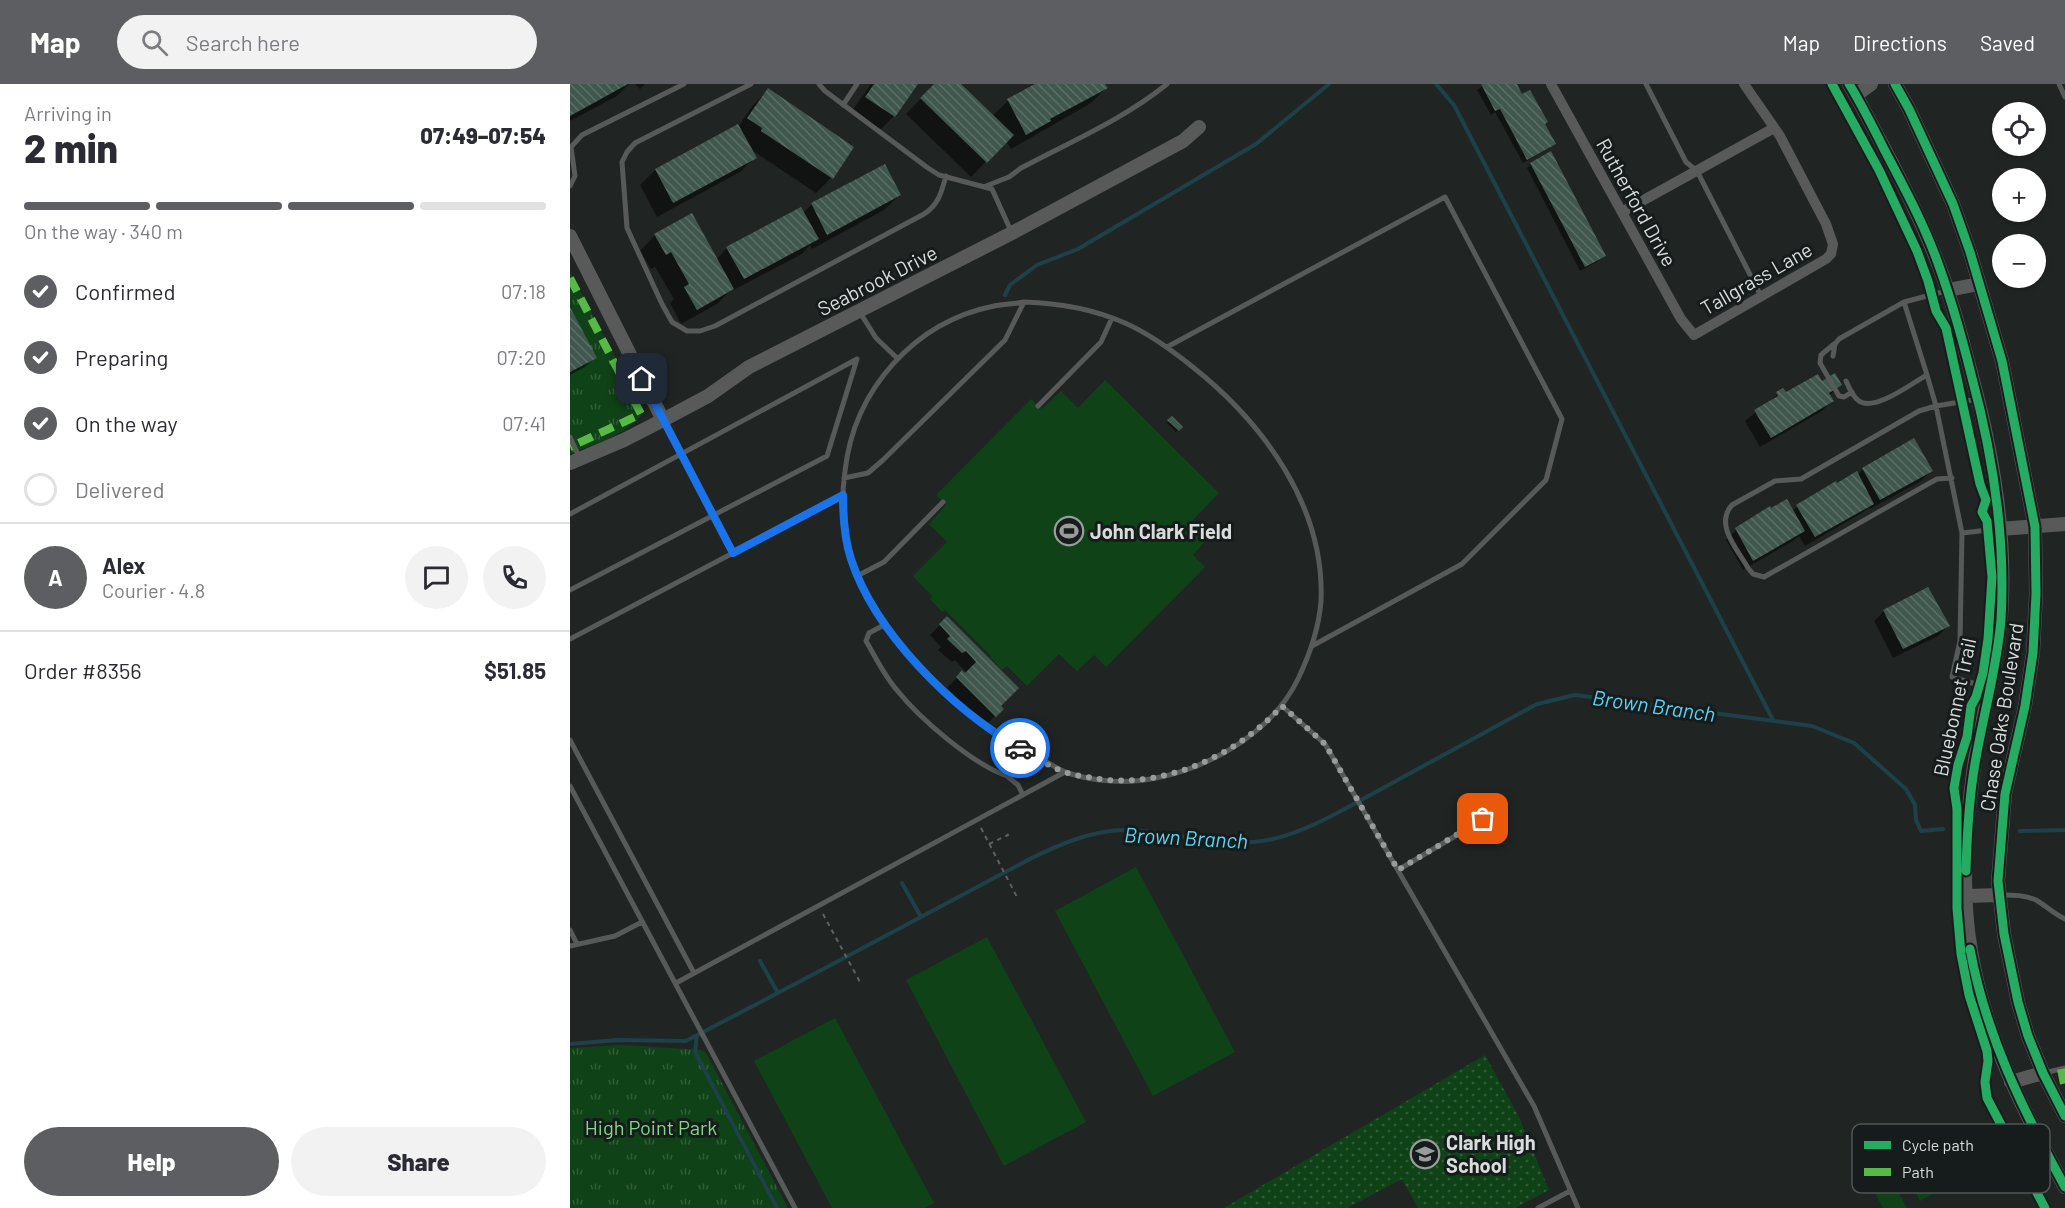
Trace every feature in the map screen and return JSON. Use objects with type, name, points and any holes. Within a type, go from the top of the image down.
[{"type":"street","name":"Rutherford Drive","points":[[1551,84],[1681,319],[1694,335]]},
{"type":"street","points":[[1622,212],[1774,128],[1744,84]]},
{"type":"street","points":[[1852,89],[1871,84]]},
{"type":"street","name":"Chase Oaks Boulevard","points":[[1896,84],[1953,204],[1979,284],[2002,361],[2035,527],[2036,594],[2033,653],[2025,706],[2005,794],[1998,882],[2006,946],[2018,1002],[2028,1036],[2043,1073],[2065,1116]]},
{"type":"street","name":"Chase Oaks Boulevard","points":[[1852,89],[1919,218],[1948,290],[1992,459],[2000,529],[2001,606],[1998,648],[1974,770],[1969,813],[1966,896],[1971,951],[1981,993],[2003,1062],[2031,1124]]},
{"type":"street","name":"Seabrook Drive","points":[[575,461],[663,420],[708,396],[749,367],[1183,141],[1199,127]]},
{"type":"street","name":"Tallgrass Lane","points":[[1694,335],[1826,259],[1833,249],[1827,224],[1774,128]]},
{"type":"street","points":[[570,236],[663,420]]},
{"type":"street","points":[[1948,290],[1979,284]]},
{"type":"street","points":[[2000,529],[2065,524]]},
{"type":"street","points":[[1966,896],[2000,895]]},
{"type":"street","points":[[2011,1082],[2043,1073]]},
{"type":"street","name":"Chase Oaks Boulevard","points":[[2050,1159],[2065,1187]]},
{"type":"lane","points":[[570,186],[575,176],[571,147],[575,141],[582,135],[684,84]]},
{"type":"lane","points":[[751,84],[635,143],[622,162],[627,228],[672,322],[687,331],[700,331],[715,326],[924,214],[934,207],[940,198],[946,176]]},
{"type":"lane","points":[[819,84],[825,92],[928,168],[946,176],[992,189],[1012,232]]},
{"type":"lane","points":[[843,105],[857,84]]},
{"type":"lane","points":[[986,186],[1009,177],[1021,168],[1117,118],[1167,84]]},
{"type":"lane","points":[[1646,84],[1686,162],[1697,171],[1761,297]]},
{"type":"lane","points":[[2059,84],[2065,97]]},
{"type":"lane","points":[[1167,347],[1445,197],[1562,419],[1546,480],[1462,564],[1311,646]]},
{"type":"lane","points":[[1852,392],[1844,397],[1839,396],[1820,363],[1821,355],[1839,339],[1904,302],[1948,290]]},
{"type":"lane","points":[[1904,302],[1936,406],[1962,534],[1960,641],[1952,677],[1990,689]]},
{"type":"lane","points":[[844,478],[868,473],[883,460],[1005,340],[1024,303]]},
{"type":"lane","points":[[1024,303],[1071,307],[1112,318],[1167,347],[1210,381],[1238,409],[1274,452],[1295,486],[1312,531],[1319,560],[1321,602],[1318,625],[1295,685],[1282,706],[1235,745],[1216,756],[1176,773],[1138,781],[1118,781],[1065,772],[1022,750],[985,727],[943,692],[917,665],[886,624],[857,576],[845,534],[844,478],[850,444],[859,416],[879,379],[912,344],[955,319],[994,306],[1024,303]]},
{"type":"lane","points":[[859,311],[876,338],[897,358]]},
{"type":"lane","points":[[1038,406],[1101,342],[1112,318]]},
{"type":"lane","points":[[1833,356],[1835,344]]},
{"type":"lane","points":[[570,514],[857,359],[827,456],[570,590]]},
{"type":"lane","points":[[1846,381],[1860,402],[1873,404],[1927,375]]},
{"type":"lane","points":[[1952,478],[1928,484],[1764,577],[1753,574],[1724,525],[1726,511],[1732,505],[1767,486],[1783,479],[1793,481],[1801,479],[1919,411],[1978,399]]},
{"type":"lane","points":[[663,420],[733,553]]},
{"type":"lane","points":[[570,437],[575,461]]},
{"type":"lane","points":[[570,639],[843,495]]},
{"type":"lane","points":[[857,576],[884,562],[943,502]]},
{"type":"lane","points":[[1962,534],[2000,529]]},
{"type":"lane","points":[[886,624],[869,633],[867,641],[895,688],[938,730],[994,771],[1018,785],[1023,795]]},
{"type":"lane","points":[[1282,706],[1325,744],[1534,1106],[1578,1208]]},
{"type":"lane","points":[[570,740],[694,973]]},
{"type":"lane","points":[[1006,776],[1022,750]]},
{"type":"lane","points":[[676,983],[1065,772]]},
{"type":"lane","points":[[570,786],[795,1208]]},
{"type":"lane","points":[[1398,870],[1499,810]]},
{"type":"lane","points":[[2000,895],[2021,895],[2036,900],[2055,915],[2065,919]]},
{"type":"lane","points":[[570,946],[615,936],[642,922]]},
{"type":"lane","points":[[570,930],[577,944]]},
{"type":"lane","points":[[2043,1073],[2065,1068]]},
{"type":"lane","points":[[1538,1208],[1570,1191]]},
{"type":"path","points":[[976,820],[1018,899]]},
{"type":"path","points":[[989,844],[1008,835],[1005,830]]},
{"type":"path","points":[[819,906],[860,982]]},
{"type":"green space","points":[[570,272],[644,411],[631,426],[621,432],[570,454]]},
{"type":"green space","name":"John Clark Field","points":[[1105,380],[1219,493],[1192,521],[1209,537],[1193,555],[1205,567],[1106,667],[1094,655],[1077,671],[1059,654],[1027,686],[1007,666],[1002,670],[945,610],[942,612],[930,599],[932,596],[913,576],[947,542],[929,524],[946,505],[936,495],[1031,399],[1042,409],[1061,391],[1078,408]]},
{"type":"green space","points":[[1136,867],[1235,1052],[1153,1096],[1055,911]]},
{"type":"green space","points":[[987,937],[1086,1122],[1004,1166],[906,980]]},
{"type":"green space","points":[[835,1018],[934,1203],[924,1208],[832,1208],[754,1061]]},
{"type":"green space","name":"High Point Park","points":[[622,1045],[701,1050],[706,1053],[788,1208],[570,1208],[570,1048]]},
{"type":"green space","name":"Clark High School","points":[[1485,1055],[1519,1117],[1549,1190],[1515,1208],[1418,1208],[1402,1179],[1347,1208],[1224,1208]]},
{"type":"green space","points":[[1875,1193],[1899,1193],[1907,1208],[1883,1208]]},
{"type":"green space","points":[[1916,1193],[1935,1193],[1920,1201]]},
{"type":"building","points":[[570,84],[628,84],[570,116]]},
{"type":"building","points":[[874,84],[918,84],[895,117],[865,97]]},
{"type":"building","points":[[934,84],[961,84],[1014,135],[987,163],[920,98]]},
{"type":"building","points":[[1035,84],[1105,84],[1108,88],[1050,119],[1051,121],[1026,135],[1007,99]]},
{"type":"building","points":[[1481,84],[1517,84],[1522,94],[1530,90],[1548,122],[1545,124],[1556,144],[1527,160],[1500,109],[1495,111]]},
{"type":"building","points":[[768,88],[854,147],[833,179],[761,131],[762,128],[747,118]]},
{"type":"building","points":[[738,124],[757,158],[673,203],[655,169]]},
{"type":"building","points":[[1551,151],[1606,256],[1585,267],[1530,163]]},
{"type":"building","points":[[885,164],[901,195],[827,235],[811,203]]},
{"type":"building","points":[[801,207],[819,239],[744,279],[726,247]]},
{"type":"building","points":[[692,213],[734,289],[697,310],[684,287],[689,284],[671,252],[666,255],[654,234]]},
{"type":"building","points":[[570,307],[597,358],[570,372]]},
{"type":"building","points":[[1835,373],[1842,385],[1829,393],[1834,401],[1771,438],[1754,410],[1778,396],[1776,392],[1783,388],[1786,392],[1818,374],[1822,381]]},
{"type":"building","points":[[1172,416],[1183,427],[1179,431],[1167,420]]},
{"type":"building","points":[[1914,438],[1933,471],[1880,500],[1862,468]]},
{"type":"building","points":[[1857,471],[1874,504],[1815,537],[1796,505]]},
{"type":"building","points":[[1787,499],[1805,531],[1753,561],[1735,528],[1770,506],[1771,508]]},
{"type":"building","points":[[1928,587],[1950,626],[1903,649],[1883,610]]},
{"type":"building","points":[[947,616],[1019,688],[1001,706],[1004,709],[996,717],[956,677],[962,670],[965,673],[976,662],[966,651],[962,653],[947,639],[950,636],[939,624]]},
{"type":"waterway","points":[[1005,295],[1010,285],[1037,265],[1078,249],[1256,144],[1329,84]]},
{"type":"waterway","points":[[1436,84],[1454,105],[1773,720]]},
{"type":"waterway","name":"Brown Branch","points":[[570,1044],[618,1040],[686,1041],[1028,860],[1086,836],[1133,830],[1237,843],[1255,842],[1288,835],[1322,821],[1537,704],[1575,695],[1812,726],[1854,743],[1906,789],[1915,805],[1916,820],[1921,831],[1943,829]]},
{"type":"waterway","name":"Brown Branch","points":[[2020,831],[2065,830]]},
{"type":"waterway","points":[[902,883],[921,917]]},
{"type":"waterway","points":[[760,961],[778,993]]},
{"type":"waterway","points":[[697,1035],[695,1052],[777,1208]]},
{"type":"marked path","points":[[570,278],[641,414],[570,447]]},
{"type":"marked path","points":[[2061,1069],[2065,1089]]},
{"type":"cycle path","name":"Bluebonnet Trail","points":[[1832,84],[1879,170],[1917,251],[1936,311],[1946,328],[1980,484],[1986,500],[1982,512],[1987,521],[1992,577],[1988,639],[1983,673],[1971,706],[1967,737],[1958,765],[1954,788],[1957,809],[1957,908],[1961,954],[1969,995],[1987,1051],[1985,1082],[1987,1098],[2001,1124]]},
{"type":"cycle path","points":[[1849,84],[1914,208],[1939,266],[1979,404],[1996,496],[2002,558],[2001,620],[1997,655],[1972,786],[1966,871]]},
{"type":"cycle path","points":[[1895,84],[1953,204],[1970,252],[2002,361],[2035,527],[2036,594],[2033,653],[2025,706],[2005,794],[1998,881],[2004,934],[2018,1002],[2028,1036],[2043,1073],[2065,1116]]},
{"type":"cycle path","points":[[1970,949],[1977,981],[1996,1042],[2032,1124]]},
{"type":"cycle path","points":[[2050,1158],[2065,1187]]},
{"type":"cycle path","name":"Bluebonnet Trail","points":[[2037,1193],[2045,1208]]},
{"type":"way so far","points":[[1020,748],[1065,772],[1084,777],[1118,781],[1157,778],[1195,766],[1216,756],[1252,733],[1282,706],[1325,744],[1398,870],[1483,819]]},
{"type":"place","name":"John Clark Field","points":[[1069,531]]},
{"type":"place","name":"Clark High School","points":[[1425,1154]]},
{"type":"route","points":[[642,379],[733,553],[843,495],[843,518],[850,556],[861,584],[886,624],[917,665],[943,692],[985,727],[1020,748]]}]
